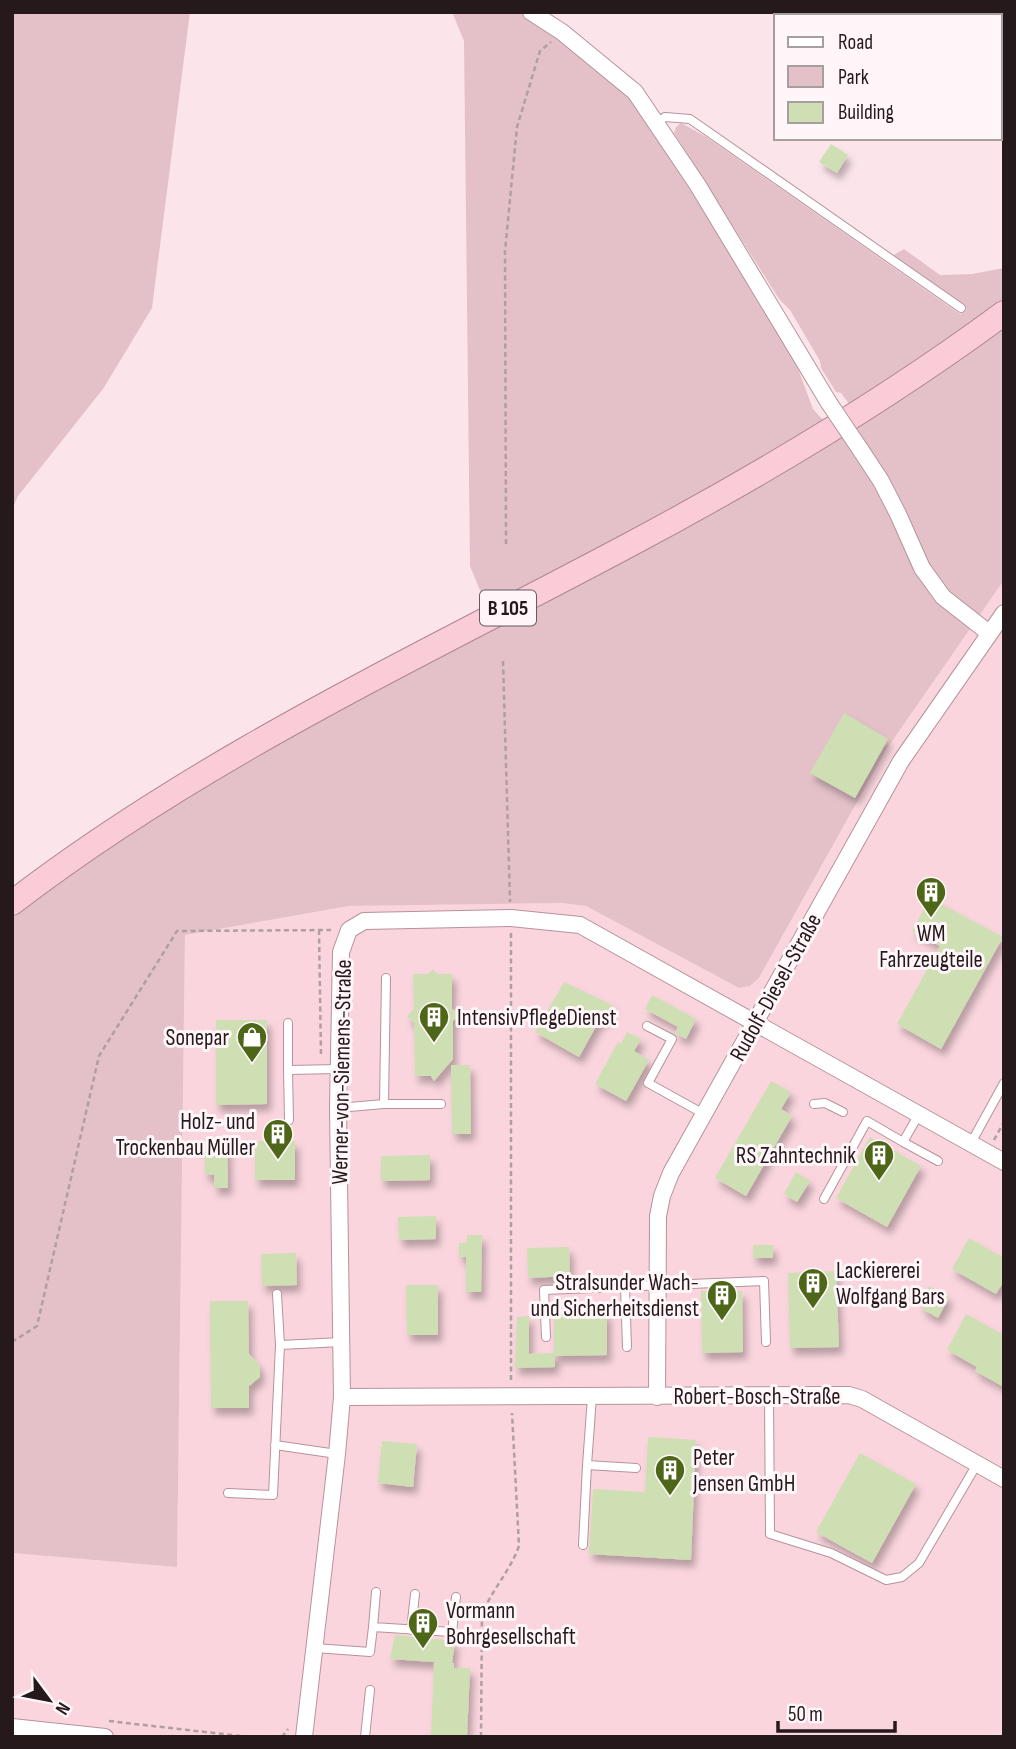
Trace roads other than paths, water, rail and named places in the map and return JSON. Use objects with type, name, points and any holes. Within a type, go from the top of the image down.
[{"type":"highway","name":"B 105","points":[[12,903],[114,829],[246,747],[729,491],[883,398],[1004,313]]},
{"type":"street","points":[[531,12],[562,32],[635,92],[697,184],[829,403],[893,503],[922,568],[943,597],[989,633]]},
{"type":"street","name":"Rudolf-Diesel-Straße","points":[[657,1397],[658,1216],[671,1173],[901,761],[1004,613]]},
{"type":"street","name":"Werner-von-Siemens-Straße","points":[[304,1737],[342,1397],[338,1108],[341,952],[349,930],[364,921],[511,918],[580,925],[754,1024]]},
{"type":"street","points":[[754,1024],[1004,1162]]},
{"type":"street","name":"Robert-Bosch-Straße","points":[[657,1397],[849,1395],[862,1399],[1004,1479]]},
{"type":"street","points":[[342,1397],[657,1397]]},
{"type":"street","points":[[12,1727],[105,1737]]},
{"type":"lane","points":[[656,123],[665,117],[690,118],[961,308]]},
{"type":"lane","points":[[384,1104],[386,978]]},
{"type":"lane","points":[[288,1023],[289,1120]]},
{"type":"lane","points":[[647,1026],[672,1040],[648,1083],[704,1114]]},
{"type":"lane","points":[[288,1070],[339,1069]]},
{"type":"lane","points":[[971,1143],[1004,1083]]},
{"type":"lane","points":[[814,1104],[825,1103],[843,1112]]},
{"type":"lane","points":[[338,1108],[384,1104],[442,1104]]},
{"type":"lane","points":[[903,1142],[919,1114]]},
{"type":"lane","points":[[824,1199],[867,1121],[938,1161]]},
{"type":"lane","points":[[546,1337],[544,1290],[764,1281],[766,1342]]},
{"type":"lane","points":[[625,1287],[627,1346]]},
{"type":"lane","points":[[228,1493],[273,1495],[280,1345],[277,1294]]},
{"type":"lane","points":[[280,1345],[342,1342]]},
{"type":"lane","points":[[769,1394],[770,1534],[831,1553],[886,1580],[902,1577],[919,1563],[977,1464]]},
{"type":"lane","points":[[583,1545],[592,1397]]},
{"type":"lane","points":[[275,1445],[337,1454]]},
{"type":"lane","points":[[587,1465],[636,1468]]},
{"type":"lane","points":[[315,1648],[370,1652],[376,1592]]},
{"type":"lane","points":[[411,1630],[415,1594]]},
{"type":"lane","points":[[373,1627],[452,1632],[456,1597]]},
{"type":"lane","points":[[365,1737],[370,1689]]},
{"type":"place","name":"WM Fahrzeugteile","points":[[931,919]]},
{"type":"place","name":"IntensivPflegeDienst","points":[[434,1044]]},
{"type":"place","name":"Sonepar","points":[[252,1064]]},
{"type":"place","name":"Holz- und Trockenbau Müller","points":[[278,1161]]},
{"type":"place","name":"RS Zahntechnik","points":[[879,1182]]},
{"type":"place","name":"Lackiererei Wolfgang Bars","points":[[813,1310]]},
{"type":"place","name":"Stralsunder Wach- und Sicherheitsdienst","points":[[722,1322]]},
{"type":"place","name":"Peter Jensen GmbH","points":[[670,1497]]},
{"type":"place","name":"Vormann Bohrgesellschaft","points":[[423,1650]]}]
